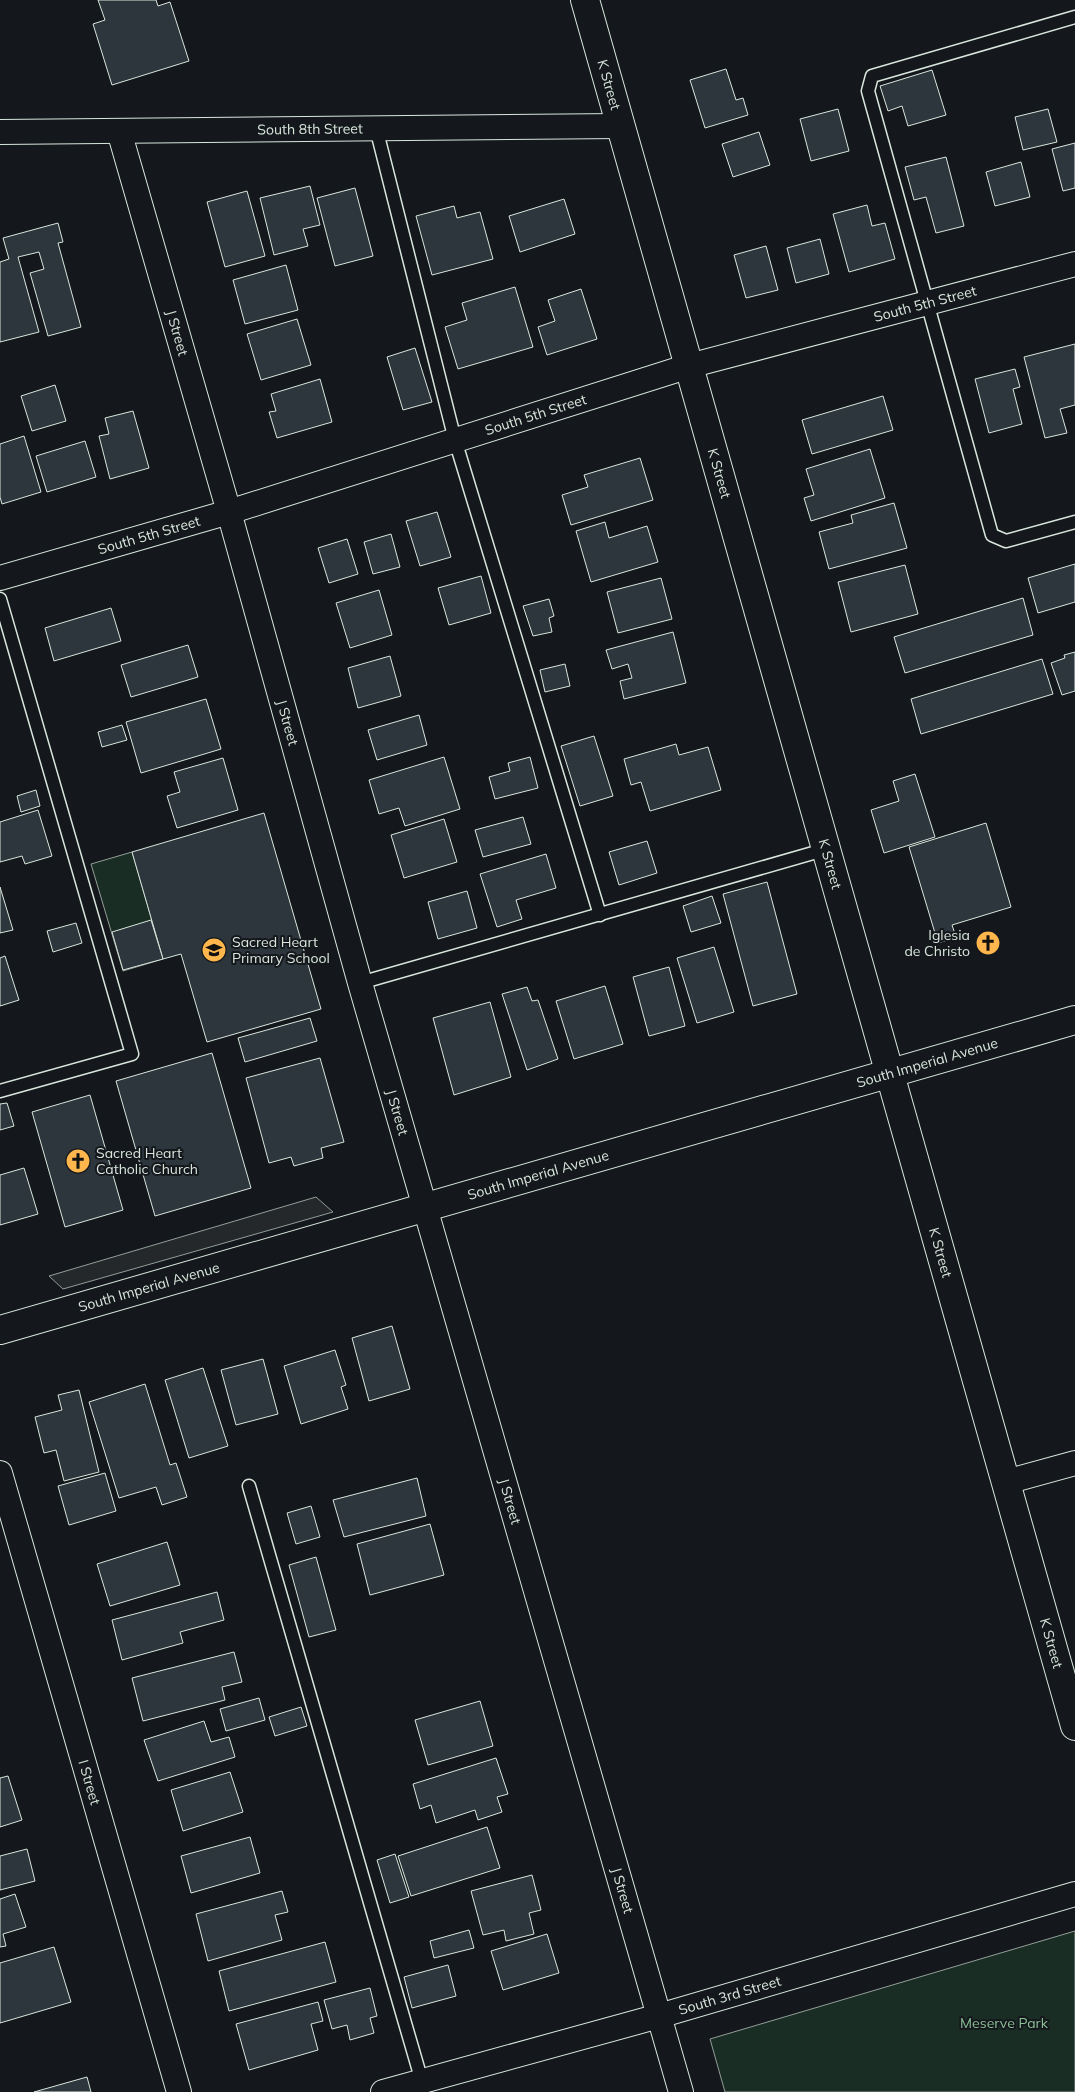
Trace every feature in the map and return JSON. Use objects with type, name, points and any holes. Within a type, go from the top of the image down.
[{"type":"street","name":"K Street","points":[[585,0],[1075,1726]]},
{"type":"street","name":"South 8th Street","points":[[0,132],[620,126]]},
{"type":"street","name":"J Street","points":[[119,131],[229,512],[360,983],[681,2092]]},
{"type":"street","name":"South 5th Street","points":[[0,578],[229,512],[689,366],[1075,264]]},
{"type":"street","name":"South Imperial Avenue","points":[[0,1330],[1075,1020]]},
{"type":"street","points":[[1006,1482],[1075,1463]]},
{"type":"street","name":"I Street","points":[[0,1474],[178,2092]]},
{"type":"street","name":"South 3rd Street","points":[[383,2092],[423,2087],[1075,1894]]},
{"type":"lane","points":[[1075,17],[872,76],[868,91],[992,535],[1006,541],[1075,522]]},
{"type":"lane","points":[[376,128],[455,440],[600,915]]},
{"type":"lane","points":[[0,599],[132,1054],[0,1091]]},
{"type":"lane","points":[[360,983],[827,849]]},
{"type":"lane","points":[[249,1486],[423,2087]]},
{"type":"green space","points":[[132,852],[163,959],[123,971],[91,864]]},
{"type":"green space","name":"Meserve Park","points":[[1075,1931],[1075,2092],[725,2092],[710,2039]]},
{"type":"shaded area","points":[[316,1197],[333,1212],[63,1289],[49,1276]]},
{"type":"building","points":[[98,0],[156,0],[158,6],[170,2],[189,61],[112,85],[93,24],[105,20]]},
{"type":"building","points":[[726,69],[736,100],[743,98],[748,115],[705,128],[690,80]]},
{"type":"building","points":[[932,70],[946,115],[908,126],[902,106],[888,111],[880,86]]},
{"type":"building","points":[[838,109],[849,151],[811,161],[800,119]]},
{"type":"building","points":[[1048,109],[1057,142],[1023,150],[1015,117]]},
{"type":"building","points":[[759,132],[770,165],[733,177],[722,144]]},
{"type":"building","points":[[1075,143],[1075,188],[1063,191],[1052,149]]},
{"type":"building","points":[[946,157],[964,226],[936,233],[926,197],[914,200],[905,167]]},
{"type":"building","points":[[1021,162],[1030,197],[995,206],[986,172]]},
{"type":"building","points":[[310,186],[320,225],[303,229],[308,246],[274,255],[260,198]]},
{"type":"building","points":[[355,188],[373,256],[335,266],[317,198]]},
{"type":"building","points":[[247,191],[265,256],[225,267],[207,202]]},
{"type":"building","points":[[564,199],[575,234],[520,252],[509,216]]},
{"type":"building","points":[[867,205],[872,226],[885,223],[895,259],[849,272],[833,214]]},
{"type":"building","points":[[454,206],[457,218],[480,212],[493,259],[432,275],[416,216]]},
{"type":"building","points":[[58,223],[63,242],[58,243],[81,327],[48,336],[30,273],[44,269],[39,252],[18,257],[39,332],[0,342],[0,262],[9,259],[3,238]]},
{"type":"building","points":[[820,239],[829,274],[796,283],[787,248]]},
{"type":"building","points":[[766,246],[778,290],[746,298],[734,255]]},
{"type":"building","points":[[286,265],[298,310],[245,324],[233,280]]},
{"type":"building","points":[[515,287],[533,347],[458,369],[445,327],[467,320],[462,303]]},
{"type":"building","points":[[581,289],[597,339],[547,355],[538,327],[555,321],[548,300]]},
{"type":"building","points":[[297,319],[311,365],[261,380],[247,334]]},
{"type":"building","points":[[1075,344],[1075,405],[1060,409],[1067,433],[1045,438],[1024,357]]},
{"type":"building","points":[[415,348],[432,402],[403,410],[387,357]]},
{"type":"building","points":[[1015,369],[1020,387],[1013,389],[1022,424],[989,433],[975,379]]},
{"type":"building","points":[[320,379],[332,422],[277,438],[269,412],[276,411],[271,394]]},
{"type":"building","points":[[55,385],[66,421],[32,431],[21,396]]},
{"type":"building","points":[[883,396],[893,430],[812,454],[802,420]]},
{"type":"building","points":[[133,411],[149,468],[110,479],[99,436],[109,434],[105,418]]},
{"type":"building","points":[[24,436],[41,492],[2,504],[0,497],[0,444]]},
{"type":"building","points":[[85,441],[96,477],[47,492],[36,456]]},
{"type":"building","points":[[870,449],[885,498],[811,521],[804,498],[814,495],[806,469]]},
{"type":"building","points":[[640,458],[653,500],[571,525],[562,495],[588,487],[584,475]]},
{"type":"building","points":[[894,503],[907,548],[829,569],[819,532],[853,523],[851,515]]},
{"type":"building","points":[[437,512],[451,557],[420,566],[406,521]]},
{"type":"building","points":[[605,522],[609,538],[647,526],[658,562],[591,582],[576,531]]},
{"type":"building","points":[[391,534],[400,567],[373,574],[364,542]]},
{"type":"building","points":[[347,539],[358,574],[329,583],[318,548]]},
{"type":"building","points":[[1075,564],[1075,602],[1038,613],[1028,578]]},
{"type":"building","points":[[905,565],[918,614],[851,632],[838,582]]},
{"type":"building","points":[[481,576],[491,613],[449,625],[438,588]]},
{"type":"building","points":[[661,578],[672,619],[618,633],[607,592]]},
{"type":"building","points":[[379,590],[392,635],[350,648],[336,603]]},
{"type":"building","points":[[1023,598],[1033,635],[905,673],[894,637]]},
{"type":"building","points":[[549,599],[554,616],[549,618],[552,632],[533,636],[523,606]]},
{"type":"building","points":[[111,608],[121,641],[54,661],[45,628]]},
{"type":"building","points":[[673,632],[686,683],[624,699],[620,681],[632,678],[628,664],[612,669],[606,650]]},
{"type":"building","points":[[188,645],[198,677],[131,697],[121,665]]},
{"type":"building","points":[[1075,652],[1075,691],[1062,695],[1051,663],[1065,658],[1064,655]]},
{"type":"building","points":[[390,656],[401,696],[358,708],[348,668]]},
{"type":"building","points":[[1042,659],[1053,694],[921,734],[911,699]]},
{"type":"building","points":[[565,664],[570,686],[545,692],[540,670]]},
{"type":"building","points":[[206,699],[221,749],[141,773],[126,722]]},
{"type":"building","points":[[419,715],[427,745],[377,760],[368,730]]},
{"type":"building","points":[[122,725],[127,740],[102,747],[98,732]]},
{"type":"building","points":[[594,736],[613,796],[580,806],[561,746]]},
{"type":"building","points":[[676,744],[679,755],[708,747],[721,790],[650,811],[641,782],[631,785],[624,759]]},
{"type":"building","points":[[444,757],[460,809],[405,826],[399,808],[379,814],[369,780]]},
{"type":"building","points":[[530,757],[538,788],[495,799],[489,777],[510,771],[508,763]]},
{"type":"building","points":[[223,758],[238,810],[177,828],[167,796],[180,792],[174,772]]},
{"type":"building","points":[[915,774],[935,837],[884,853],[871,810],[899,801],[893,781]]},
{"type":"building","points":[[36,790],[40,806],[21,812],[17,796]]},
{"type":"building","points":[[38,810],[52,856],[25,864],[22,856],[0,862],[0,822]]},
{"type":"building","points":[[264,813],[321,1009],[207,1042],[181,954],[163,959],[132,852]]},
{"type":"building","points":[[523,817],[531,844],[483,857],[475,830]]},
{"type":"building","points":[[444,819],[457,862],[404,878],[391,835]]},
{"type":"building","points":[[986,823],[1011,907],[952,925],[956,937],[938,943],[909,847]]},
{"type":"building","points":[[647,841],[657,873],[619,885],[609,852]]},
{"type":"building","points":[[546,854],[556,888],[516,900],[522,919],[497,927],[480,874]]},
{"type":"building","points":[[767,882],[797,994],[753,1006],[723,894]]},
{"type":"building","points":[[0,887],[13,930],[0,933]]},
{"type":"building","points":[[467,891],[477,928],[438,939],[428,902]]},
{"type":"building","points":[[712,896],[721,923],[691,932],[683,906]]},
{"type":"building","points":[[151,920],[163,959],[123,970],[112,932]]},
{"type":"building","points":[[76,923],[82,943],[53,952],[47,931]]},
{"type":"building","points":[[714,947],[734,1012],[697,1023],[677,958]]},
{"type":"building","points":[[5,956],[19,1000],[0,1006],[0,958]]},
{"type":"building","points":[[669,967],[685,1026],[649,1036],[633,977]]},
{"type":"building","points":[[605,986],[623,1044],[574,1059],[556,1001]]},
{"type":"building","points":[[527,987],[532,1001],[538,1000],[558,1059],[527,1070],[502,994]]},
{"type":"building","points":[[490,1002],[511,1077],[454,1095],[433,1018]]},
{"type":"building","points":[[310,1018],[317,1041],[245,1062],[238,1038]]},
{"type":"building","points":[[212,1053],[251,1188],[155,1216],[116,1081]]},
{"type":"building","points":[[320,1058],[344,1142],[321,1148],[323,1158],[294,1166],[291,1157],[269,1163],[246,1078]]},
{"type":"building","name":"Sacred Heart Catholic Church","points":[[90,1095],[123,1210],[65,1227],[32,1112]]},
{"type":"building","points":[[7,1103],[14,1126],[0,1130],[0,1104]]},
{"type":"building","points":[[24,1168],[38,1214],[0,1225],[0,1175]]},
{"type":"building","points":[[392,1326],[410,1389],[369,1401],[352,1338]]},
{"type":"building","points":[[335,1350],[346,1385],[341,1387],[348,1409],[301,1424],[284,1366]]},
{"type":"building","points":[[263,1359],[278,1414],[236,1425],[221,1370]]},
{"type":"building","points":[[203,1368],[228,1446],[189,1458],[165,1380]]},
{"type":"building","points":[[145,1384],[170,1465],[176,1463],[187,1497],[162,1505],[156,1487],[119,1498],[89,1402]]},
{"type":"building","points":[[79,1390],[99,1472],[64,1481],[56,1450],[44,1453],[35,1417],[62,1410],[58,1395]]},
{"type":"building","points":[[105,1473],[116,1511],[69,1525],[58,1486]]},
{"type":"building","points":[[417,1478],[426,1516],[344,1537],[333,1500]]},
{"type":"building","points":[[311,1506],[320,1537],[296,1544],[287,1513]]},
{"type":"building","points":[[430,1524],[444,1575],[370,1595],[357,1544]]},
{"type":"building","points":[[167,1542],[180,1585],[110,1606],[97,1564]]},
{"type":"building","points":[[316,1557],[336,1630],[309,1637],[289,1565]]},
{"type":"building","points":[[217,1592],[224,1620],[180,1632],[183,1643],[122,1660],[112,1620]]},
{"type":"building","points":[[234,1652],[242,1682],[222,1687],[225,1700],[143,1721],[132,1678]]},
{"type":"building","points":[[259,1698],[265,1720],[226,1731],[220,1709]]},
{"type":"building","points":[[480,1701],[493,1746],[428,1765],[415,1720]]},
{"type":"building","points":[[301,1707],[307,1726],[275,1736],[269,1717]]},
{"type":"building","points":[[204,1721],[211,1742],[229,1737],[235,1757],[158,1781],[144,1740]]},
{"type":"building","points":[[496,1758],[508,1794],[497,1797],[502,1812],[478,1820],[475,1810],[436,1823],[431,1805],[420,1809],[413,1784]]},
{"type":"building","points":[[230,1772],[243,1812],[183,1831],[171,1790]]},
{"type":"building","points":[[8,1776],[22,1820],[0,1827],[0,1778]]},
{"type":"building","points":[[487,1827],[500,1868],[411,1896],[398,1856]]},
{"type":"building","points":[[250,1837],[260,1873],[191,1893],[181,1856]]},
{"type":"building","points":[[27,1849],[35,1881],[0,1890],[0,1856]]},
{"type":"building","points":[[395,1854],[409,1897],[390,1903],[377,1860]]},
{"type":"building","points":[[532,1875],[541,1910],[529,1913],[534,1934],[506,1941],[504,1930],[483,1935],[471,1891]]},
{"type":"building","points":[[282,1891],[288,1912],[275,1915],[282,1940],[208,1961],[196,1914]]},
{"type":"building","points":[[15,1894],[26,1927],[3,1934],[6,1946],[0,1947],[0,1899]]},
{"type":"building","points":[[469,1930],[474,1948],[434,1958],[430,1941]]},
{"type":"building","points":[[547,1934],[559,1973],[503,1990],[491,1951]]},
{"type":"building","points":[[325,1942],[336,1982],[229,2011],[219,1971]]},
{"type":"building","points":[[54,1947],[71,2002],[0,2023],[0,1963]]},
{"type":"building","points":[[448,1965],[456,1996],[412,2008],[404,1977]]},
{"type":"building","points":[[370,1988],[377,2016],[370,2018],[374,2033],[350,2040],[347,2025],[332,2029],[324,2000]]},
{"type":"building","points":[[318,2002],[323,2021],[311,2024],[318,2050],[249,2070],[236,2024]]},
{"type":"building","points":[[87,2077],[91,2092],[34,2092]]},
{"type":"place","name":"Iglesia de Christo","points":[[988,943]]},
{"type":"place","name":"Sacred Heart Primary School","points":[[214,950]]},
{"type":"place","name":"Sacred Heart Catholic Church","points":[[78,1161]]}]
